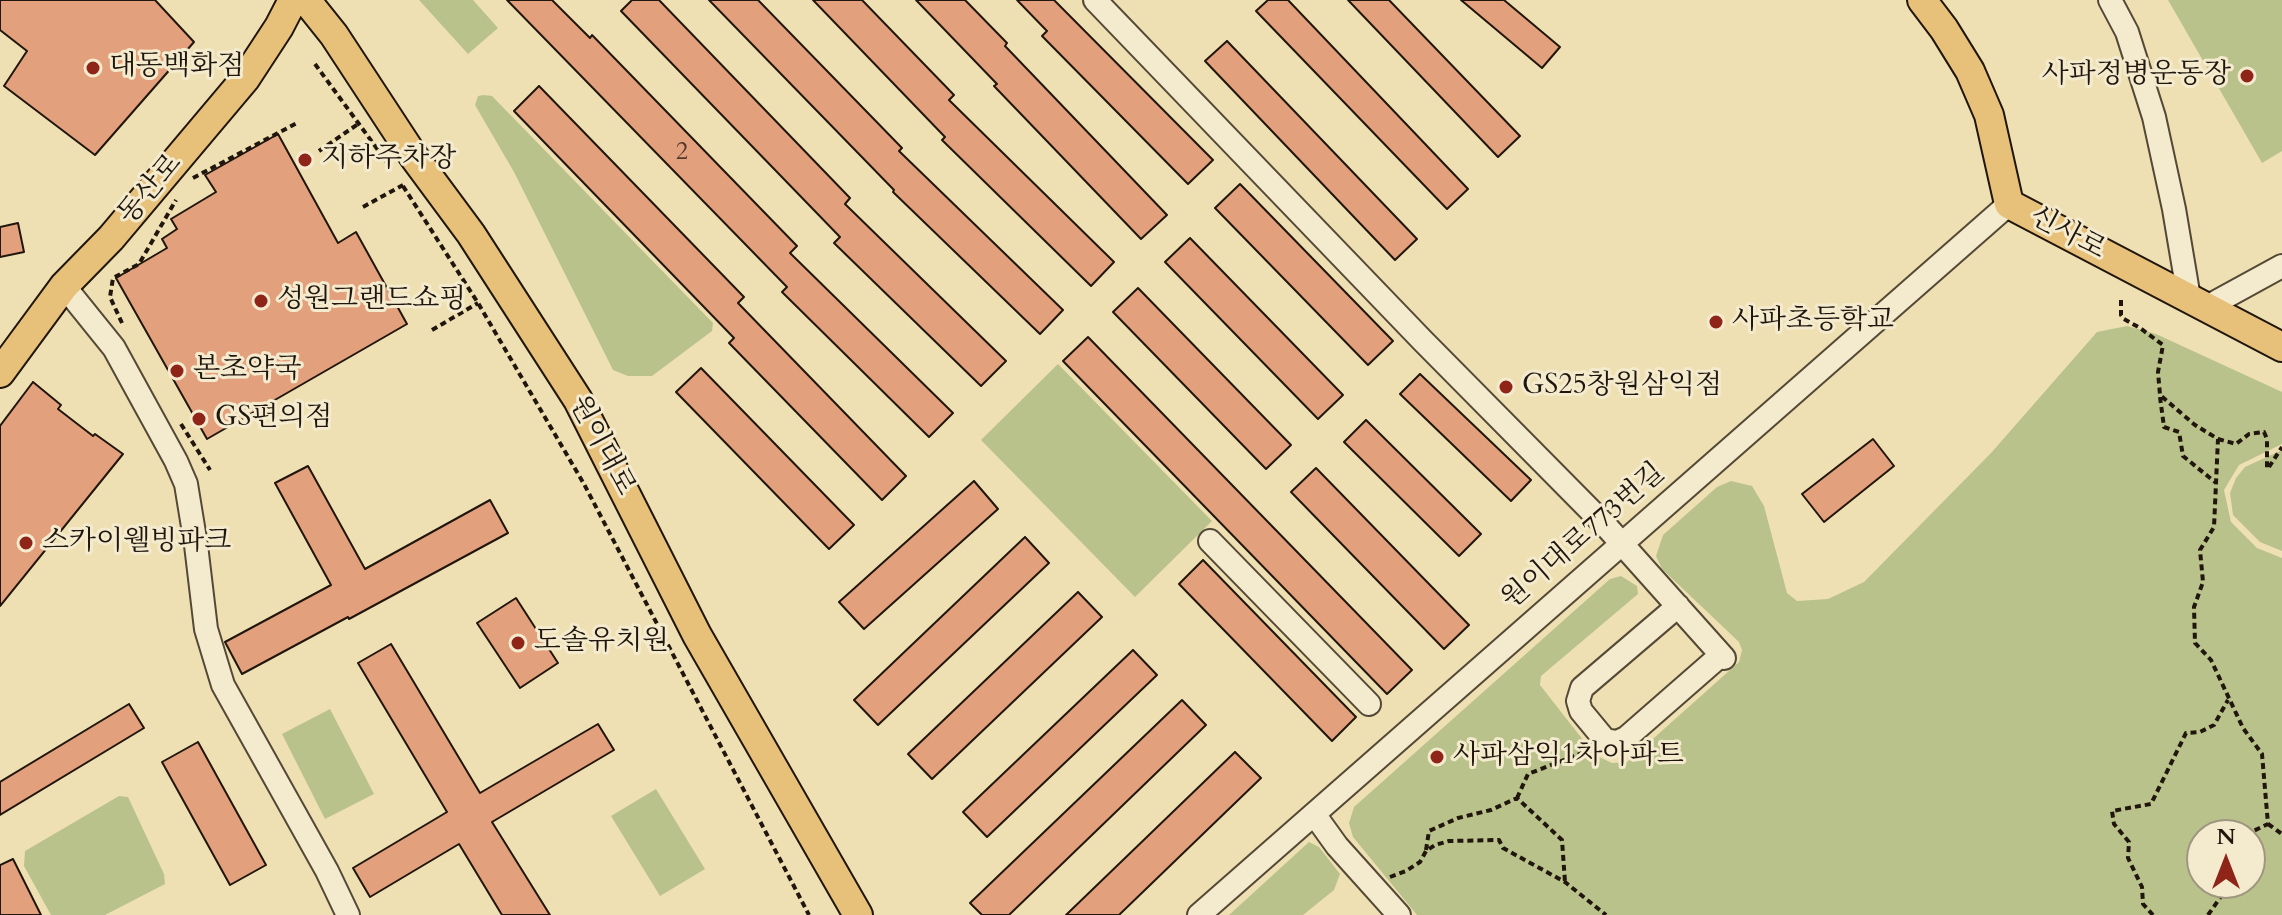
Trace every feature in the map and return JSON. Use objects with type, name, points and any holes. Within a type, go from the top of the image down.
[{"type":"main road","name":"동산로","points":[[0,373],[64,286],[111,238],[245,79],[293,0]]},
{"type":"main road","name":"원이대로","points":[[306,0],[334,35],[414,157],[471,234],[578,400],[697,635],[858,915]]},
{"type":"main road","name":"신사로","points":[[1922,0],[1970,71],[1989,115],[2009,204],[2282,347]]},
{"type":"street","points":[[1095,0],[1622,543],[1678,606],[1722,656],[1626,738],[1617,742],[1605,740],[1581,711],[1578,701],[1582,688],[1678,606]]},
{"type":"street","points":[[2110,0],[2127,32],[2154,117],[2198,303],[2282,266]]},
{"type":"street","name":"원이대로773번길","points":[[1199,915],[2009,204]]},
{"type":"street","points":[[64,286],[114,348],[176,461],[186,484],[206,629],[223,685],[327,871],[348,915]]},
{"type":"street","points":[[1210,541],[1369,704]]},
{"type":"street","points":[[1314,814],[1337,846],[1399,915]]},
{"type":"path","points":[[315,64],[394,173]]},
{"type":"path","points":[[187,182],[297,123]]},
{"type":"path","points":[[319,151],[358,124]]},
{"type":"path","points":[[363,207],[403,185],[478,303],[584,484],[809,915]]},
{"type":"path","points":[[123,324],[110,297],[113,278],[139,264],[179,195]]},
{"type":"path","points":[[2121,300],[2124,319],[2163,345],[2158,372],[2164,427],[2179,432],[2183,456],[2215,483]]},
{"type":"path","points":[[432,330],[478,303]]},
{"type":"path","points":[[2160,395],[2195,425],[2218,439],[2236,444],[2249,434],[2264,432],[2267,439],[2267,469],[2282,447]]},
{"type":"path","points":[[178,417],[210,470]]},
{"type":"path","points":[[2218,439],[2214,527],[2200,550],[2203,582],[2194,607],[2195,643],[2211,660],[2243,728],[2262,754],[2268,824],[2282,834]]},
{"type":"path","points":[[2153,915],[2143,904],[2142,887],[2128,858],[2129,842],[2114,824],[2112,811],[2151,804],[2186,733],[2200,732],[2214,725],[2228,700]]},
{"type":"path","points":[[1380,877],[1406,871],[1420,862],[1426,851],[1429,831],[1517,798],[1528,774],[1610,742]]},
{"type":"path","points":[[1517,798],[1562,840],[1565,882]]},
{"type":"path","points":[[1426,851],[1449,841],[1499,840],[1503,848],[1565,882],[1606,915]]},
{"type":"green space","points":[[419,0],[473,0],[498,28],[468,54]]},
{"type":"green space","name":"사파정병운동장","points":[[2168,0],[2282,0],[2282,151],[2262,163]]},
{"type":"green space","points":[[478,96],[492,96],[713,323],[712,331],[652,376],[628,376],[613,370],[514,172],[475,105]]},
{"type":"green space","points":[[2127,326],[2156,334],[2282,392],[2282,444],[2239,465],[2224,490],[2231,522],[2257,548],[2282,558],[2282,915],[1417,915],[1353,837],[1349,823],[1354,807],[1610,579],[1621,576],[1637,586],[1638,594],[1541,676],[1540,685],[1599,757],[1612,763],[1627,762],[1739,662],[1742,650],[1739,642],[1662,569],[1656,556],[1663,535],[1717,487],[1731,481],[1752,486],[1764,506],[1787,593],[1797,601],[1828,599],[1864,582],[1991,453],[2097,332]]},
{"type":"green space","points":[[1058,364],[1212,521],[1135,597],[981,440]]},
{"type":"green space","points":[[2282,450],[2282,551],[2260,542],[2233,515],[2230,493],[2245,467]]},
{"type":"green space","points":[[330,709],[374,794],[325,819],[282,734]]},
{"type":"green space","points":[[656,789],[705,869],[660,896],[611,816]]},
{"type":"green space","points":[[119,796],[128,797],[164,874],[165,884],[105,915],[51,915],[24,866],[25,851]]},
{"type":"green space","points":[[1309,842],[1319,847],[1340,874],[1334,890],[1303,915],[1229,915]]},
{"type":"building","name":"대동백화점","points":[[0,0],[155,0],[194,42],[95,155],[4,86],[27,51],[0,30]]},
{"type":"building","points":[[507,0],[552,0],[590,38],[592,35],[797,246],[790,253],[953,413],[929,437],[782,292],[787,287]]},
{"type":"building","points":[[632,0],[659,0],[850,198],[845,204],[1006,361],[981,386],[834,243],[840,237],[621,11]]},
{"type":"building","points":[[709,0],[758,0],[902,148],[899,151],[1063,310],[1040,334],[893,192]]},
{"type":"building","points":[[813,0],[862,0],[954,95],[949,100],[1114,262],[1091,286],[942,140],[945,137]]},
{"type":"building","points":[[916,0],[965,0],[1167,215],[1141,239]]},
{"type":"building","points":[[1017,0],[1054,0],[1213,160],[1188,184],[1042,36],[1047,31]]},
{"type":"building","points":[[1268,0],[1288,0],[1468,189],[1447,209],[1256,11]]},
{"type":"building","points":[[1348,0],[1389,0],[1520,136],[1498,157]]},
{"type":"building","points":[[1461,0],[1504,0],[1560,47],[1542,68]]},
{"type":"building","points":[[1227,41],[1417,239],[1395,260],[1205,61]]},
{"type":"building","points":[[539,86],[744,297],[738,303],[906,476],[882,500],[729,343],[734,338],[514,111]]},
{"type":"building","name":"성원그랜드쇼핑","points":[[278,134],[338,243],[356,232],[407,324],[207,439],[116,278],[167,248],[162,239],[177,229],[171,219],[216,192],[205,175]]},
{"type":"building","points":[[1240,184],[1393,341],[1368,365],[1215,208]]},
{"type":"building","points":[[18,223],[24,252],[0,257],[0,227]]},
{"type":"building","points":[[1190,238],[1343,395],[1318,419],[1165,262]]},
{"type":"building","points":[[1138,288],[1291,445],[1266,469],[1113,312]]},
{"type":"building","points":[[1088,337],[1412,670],[1387,694],[1063,361]]},
{"type":"building","points":[[701,368],[854,525],[829,549],[676,392]]},
{"type":"building","points":[[1420,374],[1531,480],[1511,501],[1400,394]]},
{"type":"building","name":"스카이웰빙파크","points":[[33,382],[61,405],[58,409],[123,454],[0,606],[0,426]]},
{"type":"building","points":[[1366,420],[1481,534],[1459,556],[1344,442]]},
{"type":"building","points":[[1873,439],[1894,466],[1824,522],[1802,494]]},
{"type":"building","points":[[308,466],[365,569],[490,500],[508,533],[242,674],[225,642],[331,585],[275,483]]},
{"type":"building","points":[[1316,468],[1469,625],[1444,649],[1291,492]]},
{"type":"building","points":[[974,481],[998,509],[864,629],[839,602]]},
{"type":"building","points":[[1025,537],[1049,563],[878,725],[854,700]]},
{"type":"building","points":[[1203,560],[1356,717],[1332,741],[1179,584]]},
{"type":"building","points":[[1078,592],[1102,617],[932,779],[908,754]]},
{"type":"building","name":"도솔유치원","points":[[516,598],[558,663],[520,688],[477,623]]},
{"type":"building","points":[[391,644],[480,793],[598,724],[614,750],[492,822],[550,915],[502,915],[459,844],[370,897],[353,868],[447,812],[358,663]]},
{"type":"building","points":[[1133,650],[1157,675],[987,837],[963,812]]},
{"type":"building","points":[[1182,700],[1206,725],[1009,915],[982,915],[970,903]]},
{"type":"building","points":[[129,704],[144,728],[0,815],[0,782]]},
{"type":"building","points":[[198,742],[266,865],[230,885],[162,762]]},
{"type":"building","points":[[1235,752],[1261,778],[1119,915],[1066,915]]},
{"type":"building","points":[[13,859],[41,915],[0,915],[0,865]]},
{"type":"place","name":"대동백화점","points":[[93,68]]},
{"type":"place","name":"사파정병운동장","points":[[2247,76]]},
{"type":"place","name":"지하주차장","points":[[305,160]]},
{"type":"place","name":"성원그랜드쇼핑","points":[[261,301]]},
{"type":"place","name":"사파초등학교","points":[[1716,322]]},
{"type":"place","name":"본초약국","points":[[177,371]]},
{"type":"place","name":"GS25창원삼익점","points":[[1506,387]]},
{"type":"place","name":"GS편의점","points":[[199,419]]},
{"type":"place","name":"스카이웰빙파크","points":[[26,543]]},
{"type":"place","name":"도솔유치원","points":[[518,643]]},
{"type":"place","name":"사파삼익1차아파트","points":[[1437,757]]}]
